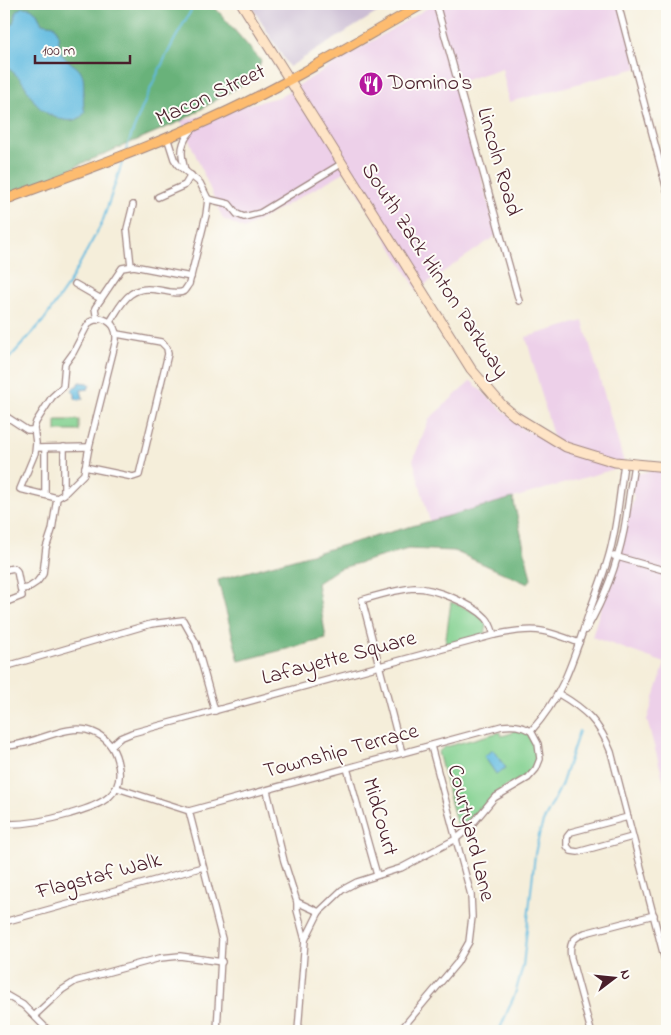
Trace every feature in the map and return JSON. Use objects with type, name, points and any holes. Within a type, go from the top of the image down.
[{"type":"main road","name":"South Zack Hinton Parkway","points":[[242,4],[471,369],[502,405],[532,428],[566,448],[624,464],[667,467]]},
{"type":"main road","name":"Macon Street","points":[[4,200],[232,110],[423,4]]},
{"type":"street","name":"Lincoln Road","points":[[436,4],[519,301]]},
{"type":"street","points":[[618,4],[667,190]]},
{"type":"street","points":[[185,170],[182,155],[183,143],[185,137],[197,125]]},
{"type":"street","points":[[110,322],[126,299],[138,290],[147,288],[179,293],[185,290],[189,284],[208,200],[200,183],[174,159],[167,137]]},
{"type":"street","points":[[208,200],[229,204],[237,214],[244,217],[260,213],[341,164]]},
{"type":"street","points":[[158,197],[184,186],[191,175]]},
{"type":"street","points":[[131,266],[127,229],[133,205]]},
{"type":"street","points":[[97,320],[96,308],[122,268],[131,266],[191,277]]},
{"type":"street","points":[[75,284],[101,299]]},
{"type":"street","points":[[104,319],[110,322],[117,334],[89,446],[84,474],[64,494],[56,498],[20,490],[36,448],[34,430],[36,422],[52,398],[63,387],[65,364],[90,322],[104,319]]},
{"type":"street","points":[[85,467],[133,477],[139,475],[168,354],[167,348],[161,342],[117,334]]},
{"type":"street","points":[[4,415],[27,430],[34,430]]},
{"type":"street","points":[[36,448],[89,446]]},
{"type":"street","points":[[45,448],[45,495]]},
{"type":"street","points":[[64,448],[64,494]]},
{"type":"street","points":[[304,940],[319,912],[342,890],[357,882],[401,868],[456,839],[469,828],[494,798],[528,778],[536,769],[540,759],[538,744],[530,731],[545,716],[559,694],[579,643],[610,554],[617,519],[624,464]]},
{"type":"street","points":[[579,643],[599,608],[617,556],[624,529],[628,493],[634,465]]},
{"type":"street","points":[[22,589],[28,588],[37,582],[43,574],[56,498]]},
{"type":"street","points":[[610,554],[667,571]]},
{"type":"street","points":[[4,570],[14,568],[17,571],[22,589],[22,596],[4,603]]},
{"type":"street","points":[[402,753],[362,600],[416,588],[437,592],[470,606],[488,619],[494,635]]},
{"type":"street","points":[[4,666],[152,624],[183,620],[196,643],[215,711]]},
{"type":"street","name":"Lafayette Square","points":[[111,746],[120,738],[132,733],[494,635],[518,630],[536,629],[554,633],[579,643]]},
{"type":"street","points":[[559,694],[574,702],[598,725],[611,752],[667,968]]},
{"type":"street","name":"Township Terrace","points":[[189,811],[502,726],[522,726],[530,731]]},
{"type":"street","points":[[4,746],[16,745],[71,730],[82,729],[94,732],[111,746],[118,763],[119,774],[117,788],[108,799],[95,806],[42,822],[28,824],[10,824],[4,816]]},
{"type":"street","name":"Courtyard Lane","points":[[404,1026],[457,963],[469,942],[472,917],[471,895],[431,746]]},
{"type":"street","name":"MidCourt","points":[[348,768],[377,875]]},
{"type":"street","points":[[117,788],[189,811],[222,939],[217,1031]]},
{"type":"street","points":[[267,791],[284,862],[297,902],[304,940],[298,1031]]},
{"type":"street","points":[[628,817],[572,832],[567,837],[566,846],[571,851],[578,852],[632,837]]},
{"type":"street","name":"Flagstaf Walk","points":[[4,922],[203,867]]},
{"type":"street","points":[[297,902],[319,912]]},
{"type":"street","points":[[591,1031],[571,958],[570,948],[572,943],[577,937],[585,934],[654,915]]},
{"type":"street","points":[[34,1016],[62,990],[76,981],[160,958],[180,956],[222,962]]},
{"type":"street","points":[[4,994],[23,1005],[48,1031]]},
{"type":"shaded area","points":[[250,4],[391,4],[289,67]]},
{"type":"shaded area","points":[[434,4],[621,4],[637,68],[509,102],[502,68],[456,83],[497,235],[417,290],[346,171],[244,229],[223,219],[181,121],[279,97]]},
{"type":"shaded area","points":[[583,321],[625,466],[430,522],[413,460],[429,419],[471,381],[524,430],[554,440],[526,337]]},
{"type":"shaded area","points":[[667,467],[667,793],[647,720],[665,663],[592,637],[634,497],[628,476]]},
{"type":"green space","points":[[4,4],[212,4],[261,61],[255,77],[181,121],[81,164],[4,202]]},
{"type":"green space","points":[[56,420],[79,420],[79,431],[56,431]]},
{"type":"green space","points":[[513,498],[531,579],[528,584],[454,551],[408,549],[338,569],[317,583],[326,639],[239,661],[218,580]]},
{"type":"green space","points":[[451,602],[482,618],[486,628],[484,634],[445,645]]},
{"type":"green space","points":[[513,730],[520,731],[530,737],[537,753],[536,762],[526,774],[495,794],[469,823],[459,827],[456,822],[438,752],[445,747],[500,732],[502,736],[512,733]]},
{"type":"water","points":[[23,7],[31,8],[37,13],[42,23],[54,25],[58,32],[62,54],[77,67],[83,77],[85,112],[75,120],[62,120],[48,114],[36,103],[21,80],[4,64],[4,38],[13,23],[17,10]]},
{"type":"water","points":[[79,382],[90,385],[88,389],[81,390],[83,398],[79,400],[75,398],[75,394],[72,391]]},
{"type":"water","points":[[493,750],[506,768],[496,774],[484,756]]},
{"type":"waterway","points":[[126,150],[140,112],[157,75],[195,4]]},
{"type":"waterway","points":[[4,364],[44,320],[68,285],[102,223],[123,160]]},
{"type":"waterway","points":[[499,1031],[515,994],[523,966],[535,854],[539,835],[543,822],[561,786],[579,731]]},
{"type":"place","name":"Domino's","points":[[371,84]]}]
